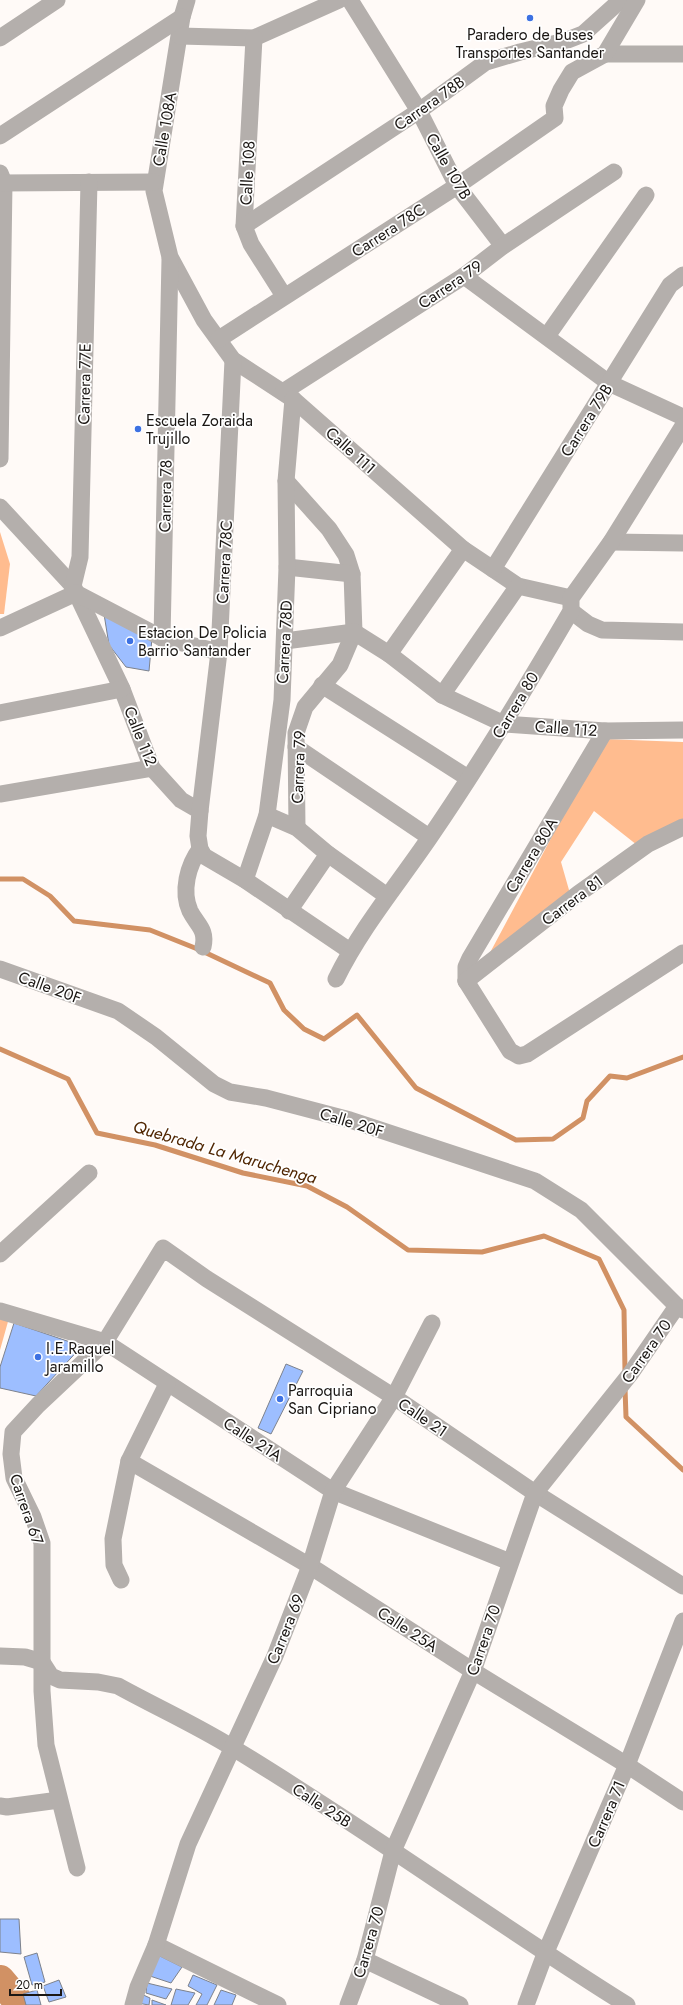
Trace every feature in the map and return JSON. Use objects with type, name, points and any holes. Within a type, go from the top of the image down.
[{"type":"street","points":[[0,38],[57,0]]},
{"type":"street","name":"Calle 108A","points":[[170,256],[154,191],[154,182],[180,36],[182,17],[187,0]]},
{"type":"street","points":[[180,36],[254,38],[339,0]]},
{"type":"street","name":"Calle 107B","points":[[350,0],[419,111],[457,186],[504,246]]},
{"type":"street","name":"Carrera 78B","points":[[244,226],[419,111],[486,62],[565,41],[582,34],[621,0]]},
{"type":"street","points":[[605,54],[637,0]]},
{"type":"street","points":[[0,136],[182,17]]},
{"type":"street","name":"Calle 108","points":[[254,38],[244,226],[251,244],[284,296]]},
{"type":"street","points":[[605,54],[683,54]]},
{"type":"street","name":"Carrera 78C","points":[[218,339],[457,186],[555,118],[554,106],[560,90],[572,72],[605,54]]},
{"type":"street","name":"Carrera 79","points":[[288,395],[614,172]]},
{"type":"street","points":[[0,459],[1,180],[154,182]]},
{"type":"street","name":"Carrera 77E","points":[[74,589],[80,557],[89,182]]},
{"type":"street","points":[[547,336],[646,195]]},
{"type":"street","name":"Calle 111","points":[[170,256],[204,320],[233,360],[288,395],[463,549],[518,586],[571,604],[588,624],[602,630],[683,632]]},
{"type":"street","name":"Carrera 78","points":[[162,638],[170,256]]},
{"type":"street","name":"Carrera 79B","points":[[493,569],[670,285],[683,275]]},
{"type":"street","points":[[464,276],[609,383],[683,417]]},
{"type":"street","name":"Carrera 78C","points":[[200,811],[219,652],[233,360]]},
{"type":"street","name":"Carrera 78D","points":[[245,880],[267,815],[282,700],[288,567],[286,481],[288,395]]},
{"type":"street","name":"Carrera 80","points":[[336,979],[350,951],[387,896],[430,837],[504,724],[571,604],[683,426]]},
{"type":"street","name":"Carrera 79","points":[[286,481],[329,529],[346,555],[352,574],[354,632],[340,666],[322,685],[305,708],[296,733],[297,828]]},
{"type":"street","name":"Calle 112","points":[[0,507],[74,589],[122,689],[152,768],[181,800],[200,811]]},
{"type":"street","points":[[610,542],[683,543]]},
{"type":"street","points":[[389,654],[463,549]]},
{"type":"street","points":[[288,567],[352,574]]},
{"type":"street","points":[[442,695],[518,586]]},
{"type":"street","points":[[0,628],[74,589],[162,638],[219,652]]},
{"type":"street","points":[[285,641],[354,632]]},
{"type":"street","name":"Calle 112","points":[[354,632],[389,654],[442,695],[504,724],[605,731],[683,730]]},
{"type":"street","points":[[322,685],[468,778]]},
{"type":"street","points":[[0,713],[122,689]]},
{"type":"street","name":"Carrera 80A","points":[[466,981],[466,967],[470,958],[605,731]]},
{"type":"street","points":[[296,747],[430,837]]},
{"type":"street","points":[[0,794],[152,768]]},
{"type":"street","points":[[200,811],[198,836],[200,849],[204,856],[245,880],[350,951]]},
{"type":"street","points":[[267,815],[297,828],[328,854],[387,896]]},
{"type":"street","name":"Carrera 81","points":[[466,981],[578,894],[641,848],[682,828]]},
{"type":"street","points":[[200,849],[195,855],[185,882],[189,910],[204,933],[203,947]]},
{"type":"street","points":[[290,911],[328,854]]},
{"type":"street","points":[[466,981],[510,1051],[519,1056],[527,1054],[683,953]]},
{"type":"street","name":"Calle 20F","points":[[0,969],[118,1011],[156,1037],[214,1084],[230,1092],[266,1098],[350,1120],[535,1180],[581,1210],[680,1308]]},
{"type":"street","points":[[0,1254],[90,1173]]},
{"type":"street","name":"Carrera 67","points":[[77,1868],[46,1746],[42,1691],[42,1543],[33,1518],[14,1478],[11,1454],[13,1432],[38,1405],[105,1342],[163,1248]]},
{"type":"street","name":"Calle 21","points":[[163,1248],[214,1284],[394,1397],[535,1493],[683,1586]]},
{"type":"street","name":"Carrera 70","points":[[348,2005],[365,1960],[393,1851],[473,1670],[535,1493],[631,1373],[680,1308]]},
{"type":"street","name":"Calle 21A","points":[[0,1311],[105,1342],[167,1384],[333,1491],[510,1562]]},
{"type":"street","name":"Carrera 69","points":[[133,2005],[138,1987],[156,1945],[188,1844],[275,1656],[310,1566],[333,1491],[394,1397],[432,1323]]},
{"type":"street","points":[[121,1580],[114,1565],[113,1539],[129,1461],[167,1384]]},
{"type":"street","name":"Calle 25A","points":[[129,1461],[310,1566],[473,1670],[627,1765],[683,1802]]},
{"type":"street","name":"Carrera 71","points":[[526,2005],[545,1954],[627,1765],[683,1621]]},
{"type":"street","points":[[0,1656],[25,1657],[42,1662]]},
{"type":"street","name":"Calle 25B","points":[[42,1662],[51,1676],[60,1680],[98,1682],[118,1686],[232,1747],[393,1851],[545,1954],[627,2005]]},
{"type":"street","points":[[0,1806],[7,1807],[60,1800]]},
{"type":"street","points":[[156,1945],[278,2005]]},
{"type":"street","points":[[365,1960],[460,2005]]},
{"type":"shaded area","points":[[0,532],[10,564],[4,614],[0,614]]},
{"type":"shaded area","points":[[604,739],[683,742],[683,820],[637,845],[594,811],[561,862],[571,897],[485,962]]},
{"type":"shaded area","points":[[0,1315],[9,1318],[0,1350]]},
{"type":"building","name":"Estacion De Policia Barrio Santander","points":[[104,614],[152,638],[149,671],[126,667],[109,645]]},
{"type":"building","name":"I.E.Raquel Jaramillo","points":[[14,1323],[82,1346],[36,1396],[0,1388],[0,1367]]},
{"type":"building","name":"Parroquia San Cipriano","points":[[286,1364],[303,1371],[271,1434],[258,1428]]},
{"type":"building","points":[[0,1919],[19,1919],[21,1954],[0,1952]]},
{"type":"building","points":[[37,1953],[45,1982],[32,1985],[24,1957]]},
{"type":"building","points":[[158,1955],[182,1967],[171,1983],[147,1975]]},
{"type":"building","points":[[193,1975],[217,1985],[207,2005],[196,2005],[202,1994],[188,1986]]},
{"type":"building","points":[[59,1980],[66,1997],[49,2002],[43,1986]]},
{"type":"building","points":[[147,1983],[172,1989],[166,1999],[146,1993]]},
{"type":"building","points":[[176,1989],[195,1993],[188,2005],[171,2005]]},
{"type":"building","points":[[37,1990],[41,2005],[26,2005],[23,1994]]},
{"type":"building","points":[[221,1990],[236,1995],[232,2005],[214,2005]]},
{"type":"building","points":[[139,1993],[150,1998],[149,2005],[137,2003]]},
{"type":"building","points":[[152,2000],[166,2005],[152,2005]]},
{"type":"waterway","points":[[0,879],[23,879],[50,896],[74,921],[150,930],[200,950],[270,983],[284,1010],[304,1029],[324,1039],[357,1015],[416,1088],[516,1140],[553,1139],[583,1118],[587,1101],[610,1076],[627,1078],[683,1057]]},
{"type":"waterway","name":"Quebrada La Maruchenga","points":[[0,1049],[68,1079],[97,1133],[155,1145],[243,1173],[307,1186],[347,1207],[408,1250],[482,1252],[544,1236],[599,1259],[624,1310],[625,1372]]},
{"type":"waterway","name":"Quebrada La Maruchenga","points":[[625,1388],[626,1417],[683,1470]]},
{"type":"waterway","points":[[0,1980],[21,2005]]},
{"type":"place","name":"Paradero de Buses Transportes Santander","points":[[530,18]]},
{"type":"place","name":"Escuela Zoraida Trujillo","points":[[138,429]]},
{"type":"place","name":"Estacion De Policia Barrio Santander","points":[[130,641]]},
{"type":"place","name":"I.E.Raquel Jaramillo","points":[[38,1357]]},
{"type":"place","name":"Parroquia San Cipriano","points":[[280,1399]]}]
